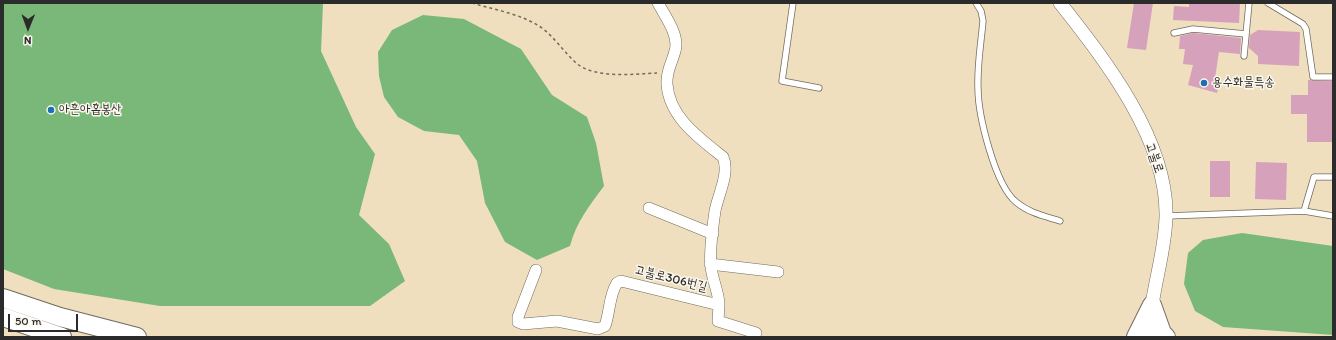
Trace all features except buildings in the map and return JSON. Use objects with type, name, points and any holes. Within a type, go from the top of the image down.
[{"type":"highway","points":[[3,298],[60,318],[137,337]]},
{"type":"highway","points":[[1136,337],[1152,305]]},
{"type":"highway","points":[[1152,305],[1162,333],[1166,337]]},
{"type":"highway","points":[[3,317],[62,337]]},
{"type":"highway","points":[[3,329],[38,337]]},
{"type":"street","name":"고불로306번길","points":[[536,270],[518,317],[518,322],[523,324],[557,321],[598,329],[605,326],[613,288],[617,283],[622,281],[719,305],[719,296],[710,264],[715,212],[726,164],[723,157],[686,126],[669,96],[667,73],[676,51],[676,44],[674,35],[658,3]]},
{"type":"street","name":"고불로","points":[[1060,3],[1110,68],[1139,119],[1158,165],[1166,216],[1148,337]]},
{"type":"street","points":[[649,208],[713,234]]},
{"type":"street","points":[[710,264],[778,272]]},
{"type":"street","points":[[719,305],[718,320],[756,333]]},
{"type":"lane","points":[[794,3],[782,80],[819,88]]},
{"type":"lane","points":[[976,3],[981,11],[983,21],[978,88],[983,124],[999,177],[1014,201],[1028,211],[1060,221]]},
{"type":"lane","points":[[1244,56],[1249,3]]},
{"type":"lane","points":[[1268,3],[1302,24],[1306,29],[1313,77],[1333,77]]},
{"type":"lane","points":[[1174,34],[1193,28],[1246,34]]},
{"type":"lane","points":[[1304,211],[1314,177],[1333,177]]},
{"type":"lane","points":[[1166,216],[1304,211],[1333,216]]},
{"type":"path","points":[[472,3],[523,18],[541,28],[557,41],[577,64],[593,71],[614,74],[667,73]]},
{"type":"green space","points":[[3,3],[323,3],[321,51],[356,127],[375,154],[359,215],[389,244],[405,281],[370,306],[160,306],[54,289],[3,269]]},
{"type":"green space","points":[[423,15],[464,19],[521,49],[552,95],[587,117],[596,143],[604,186],[580,221],[570,246],[537,260],[505,242],[485,203],[477,161],[459,135],[424,131],[398,117],[384,97],[379,76],[378,52],[392,30]]},
{"type":"green space","points":[[1242,233],[1333,246],[1333,335],[1223,327],[1195,311],[1184,284],[1188,253],[1203,240]]},
{"type":"place","name":"용수화물특송","points":[[1204,83]]},
{"type":"place","name":"아흔아홉봉산","points":[[51,110]]}]
